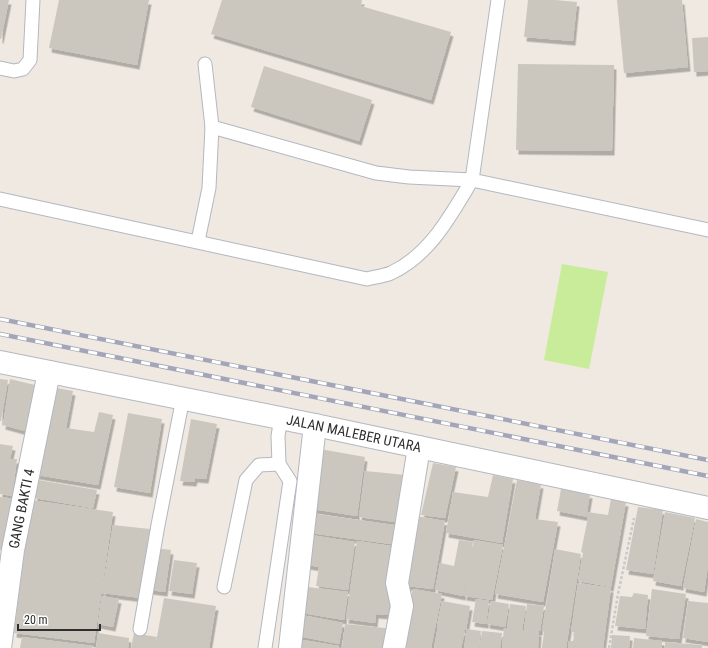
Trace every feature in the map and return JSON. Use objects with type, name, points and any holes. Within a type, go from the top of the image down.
[{"type":"street","name":"JALAN MALEBER UTARA","points":[[0,362],[282,418],[708,508]]},
{"type":"street","name":"GANG BAKTI 4","points":[[0,648],[13,550],[49,372]]},
{"type":"street","points":[[290,648],[315,425]]},
{"type":"street","points":[[394,648],[402,606],[397,583],[419,447]]},
{"type":"lane","points":[[0,68],[14,71],[23,69],[30,60],[33,0]]},
{"type":"lane","points":[[0,199],[367,279],[390,274],[417,257],[445,225],[472,180],[498,0]]},
{"type":"lane","points":[[198,241],[209,188],[212,127],[206,64]]},
{"type":"lane","points":[[212,127],[376,173],[409,177],[472,180],[708,230]]},
{"type":"lane","points":[[140,628],[158,525],[183,398]]},
{"type":"lane","points":[[265,648],[290,481],[279,464],[278,436],[282,418]]},
{"type":"lane","points":[[224,587],[246,480],[259,465],[279,464]]},
{"type":"path","points":[[608,648],[638,493]]},
{"type":"green space","points":[[562,264],[608,272],[589,369],[544,360]]},
{"type":"building","points":[[0,0],[9,0],[1,39],[0,39]]},
{"type":"building","points":[[59,0],[149,0],[137,65],[49,48]]},
{"type":"building","points":[[222,0],[362,0],[361,6],[451,32],[431,100],[211,34]]},
{"type":"building","points":[[528,0],[577,2],[573,41],[524,37]]},
{"type":"building","points":[[617,0],[682,0],[688,67],[624,73]]},
{"type":"building","points":[[708,37],[708,71],[694,72],[692,38]]},
{"type":"building","points":[[518,64],[614,65],[612,151],[516,150]]},
{"type":"building","points":[[264,66],[372,100],[359,141],[251,107]]},
{"type":"building","points":[[0,379],[8,380],[1,421],[0,421]]},
{"type":"building","points":[[10,379],[35,385],[25,431],[3,425]]},
{"type":"building","points":[[51,387],[73,391],[66,428],[94,432],[99,412],[113,415],[98,485],[37,475]]},
{"type":"building","points":[[128,413],[162,419],[150,493],[114,487]]},
{"type":"building","points":[[191,419],[217,424],[206,479],[195,478],[194,482],[180,481]]},
{"type":"building","points":[[0,444],[13,446],[10,459],[17,459],[12,496],[0,494]]},
{"type":"building","points":[[320,449],[365,457],[357,516],[312,509]]},
{"type":"building","points":[[433,463],[456,467],[445,518],[421,515]]},
{"type":"building","points":[[365,471],[406,475],[402,523],[359,517]]},
{"type":"building","points":[[493,475],[513,479],[502,543],[446,533],[453,492],[488,497]]},
{"type":"building","points":[[38,480],[97,490],[93,508],[34,498]]},
{"type":"building","points":[[517,480],[541,484],[535,519],[558,522],[543,602],[495,594]]},
{"type":"building","points":[[561,489],[590,494],[587,512],[608,515],[611,499],[626,502],[611,587],[578,581],[583,553],[581,552],[588,517],[557,511]]},
{"type":"building","points":[[0,497],[16,499],[9,551],[0,550]]},
{"type":"building","points":[[31,500],[113,512],[94,643],[14,633]]},
{"type":"building","points":[[638,507],[663,510],[653,574],[626,570]]},
{"type":"building","points":[[665,512],[695,518],[681,586],[653,581]]},
{"type":"building","points":[[310,513],[401,526],[398,545],[310,533]]},
{"type":"building","points":[[410,515],[445,521],[433,589],[398,585]]},
{"type":"building","points":[[696,519],[708,522],[708,565],[704,592],[683,588]]},
{"type":"building","points":[[113,525],[150,529],[141,598],[102,593]]},
{"type":"building","points":[[311,535],[355,542],[348,590],[316,586],[319,567],[307,565]]},
{"type":"building","points":[[459,540],[473,542],[463,596],[435,590],[440,563],[454,566]]},
{"type":"building","points":[[474,540],[503,545],[492,600],[464,596]]},
{"type":"building","points":[[357,541],[398,547],[388,615],[376,614],[375,623],[346,619]]},
{"type":"building","points":[[156,548],[171,550],[165,592],[150,590]]},
{"type":"building","points":[[555,549],[581,554],[566,648],[542,648],[544,632],[542,631]]},
{"type":"building","points":[[174,560],[197,563],[192,594],[169,591]]},
{"type":"building","points":[[578,583],[611,588],[603,648],[568,648],[569,641],[573,641],[575,632],[571,632]]},
{"type":"building","points":[[300,586],[348,592],[344,620],[296,612]]},
{"type":"building","points":[[413,589],[442,594],[431,648],[398,648]]},
{"type":"building","points":[[652,589],[686,594],[679,639],[646,636]]},
{"type":"building","points":[[634,593],[648,595],[645,629],[615,626],[620,596],[632,597]]},
{"type":"building","points":[[102,596],[119,599],[113,627],[98,624]]},
{"type":"building","points":[[164,598],[216,606],[209,648],[155,648]]},
{"type":"building","points":[[476,599],[489,601],[486,624],[472,622]]},
{"type":"building","points":[[442,601],[470,606],[466,630],[437,626]]},
{"type":"building","points":[[491,601],[509,604],[505,627],[487,624]]},
{"type":"building","points":[[688,601],[708,603],[708,642],[683,638]]},
{"type":"building","points":[[510,604],[526,606],[522,630],[524,630],[527,604],[544,606],[540,631],[534,631],[539,632],[538,648],[502,648],[504,628],[507,629]]},
{"type":"building","points":[[302,615],[343,623],[339,644],[298,636]]},
{"type":"building","points":[[345,624],[394,629],[391,648],[342,648]]},
{"type":"building","points":[[438,626],[465,631],[461,648],[434,648]]},
{"type":"building","points":[[467,629],[481,631],[479,648],[464,648]]},
{"type":"building","points":[[482,631],[502,633],[500,648],[480,648]]},
{"type":"building","points":[[98,633],[129,638],[128,648],[96,648]]},
{"type":"building","points":[[134,633],[157,637],[155,648],[131,648]]},
{"type":"building","points":[[612,635],[630,636],[629,648],[611,648]]},
{"type":"building","points":[[22,637],[93,646],[92,648],[20,648]]},
{"type":"building","points":[[634,638],[662,641],[662,648],[633,648]]},
{"type":"building","points":[[297,639],[339,646],[338,648],[296,648]]},
{"type":"building","points":[[665,642],[702,645],[702,648],[665,648]]},
{"type":"railway","points":[[0,319],[708,460]]},
{"type":"railway","points":[[0,334],[708,476]]}]
